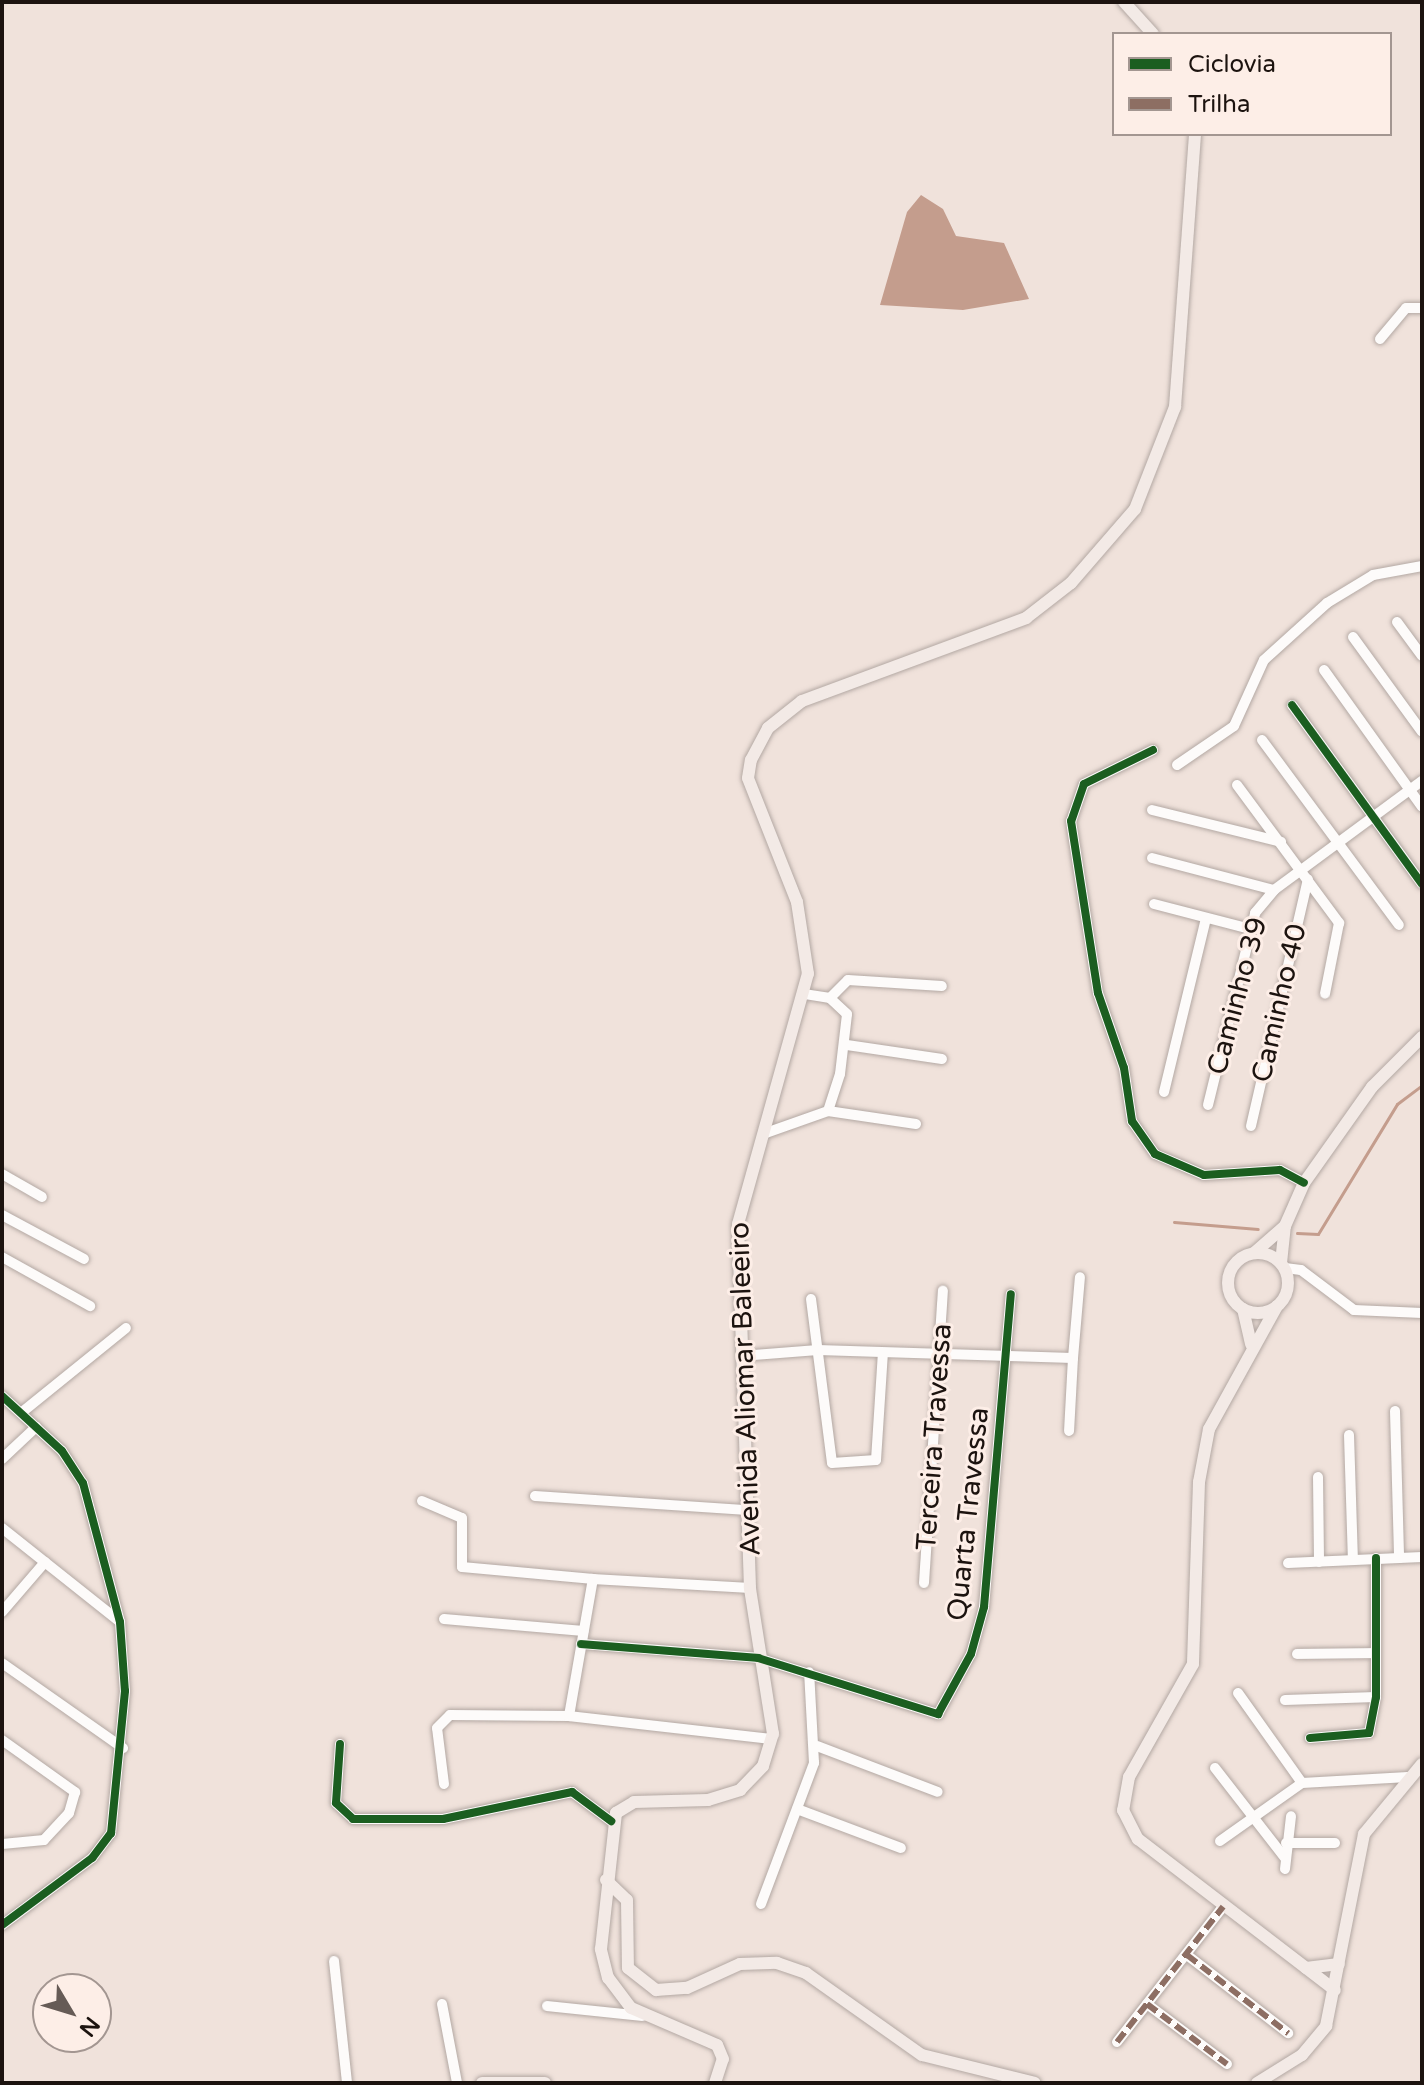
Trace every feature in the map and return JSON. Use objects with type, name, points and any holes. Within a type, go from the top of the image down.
[{"type":"main road","points":[[1124,2],[1151,32]]},
{"type":"main road","name":"Avenida Aliomar Baleeiro","points":[[771,1739],[750,1588],[739,1211],[805,994],[808,962],[797,902],[748,778],[757,744],[802,701],[1026,618],[1071,583],[1135,509],[1174,414],[1195,136]]},
{"type":"main road","points":[[1335,1990],[1138,1839],[1122,1798],[1193,1664],[1203,1450],[1251,1344],[1286,1295],[1283,1265],[1285,1226],[1304,1183],[1372,1087],[1422,1037]]},
{"type":"main road","points":[[1251,1344],[1243,1309],[1229,1277],[1285,1226]]},
{"type":"main road","points":[[1254,1253],[1283,1265]]},
{"type":"main road","points":[[1243,1309],[1277,1306]]},
{"type":"main road","points":[[715,2083],[723,2059],[717,2045],[644,2016],[622,1999],[604,1968],[611,1882],[611,1821],[634,1802],[730,1795],[763,1766],[771,1739]]},
{"type":"main road","points":[[1257,2083],[1313,2045],[1335,1990],[1361,1842],[1408,1777],[1422,1764]]},
{"type":"main road","points":[[611,1882],[629,1911],[628,1968],[656,1990],[687,1988],[750,1962],[785,1965],[922,2055],[1035,2083]]},
{"type":"main road","points":[[1306,1968],[1339,1964]]},
{"type":"main road","points":[[482,2083],[545,2083]]},
{"type":"street","points":[[1380,339],[1406,308],[1422,308]]},
{"type":"street","points":[[1177,765],[1234,726],[1264,660],[1327,603],[1373,575],[1422,566]]},
{"type":"street","points":[[1397,622],[1422,654]]},
{"type":"street","points":[[1353,637],[1422,732]]},
{"type":"street","points":[[1324,670],[1422,807]]},
{"type":"street","points":[[1292,705],[1422,884]]},
{"type":"street","points":[[1262,740],[1399,925]]},
{"type":"street","points":[[1153,750],[1084,784],[1071,821],[1098,993],[1124,1068],[1132,1121],[1155,1154],[1204,1175],[1280,1170],[1304,1183]]},
{"type":"street","points":[[1152,858],[1274,890],[1304,875],[1339,843],[1422,781]]},
{"type":"street","points":[[1237,785],[1281,842],[1340,931],[1325,994]]},
{"type":"street","points":[[1152,810],[1281,842]]},
{"type":"street","name":"Caminho 40","points":[[1251,1126],[1304,875]]},
{"type":"street","name":"Caminho 39","points":[[1208,1105],[1250,929],[1274,890]]},
{"type":"street","points":[[1154,904],[1250,929]]},
{"type":"street","points":[[1164,1092],[1206,918]]},
{"type":"street","points":[[830,998],[848,980],[942,986]]},
{"type":"street","points":[[805,994],[830,998],[847,1014],[847,1045],[828,1111]]},
{"type":"street","points":[[847,1045],[942,1059]]},
{"type":"street","points":[[763,1134],[828,1111],[916,1124]]},
{"type":"street","points":[[2,1174],[42,1197]]},
{"type":"street","points":[[2,1215],[84,1259]]},
{"type":"street","points":[[2,1257],[90,1306]]},
{"type":"street","points":[[1283,1265],[1301,1270],[1354,1310],[1422,1313]]},
{"type":"street","points":[[1069,1431],[1080,1277]]},
{"type":"street","name":"Terceira Travessa","points":[[924,1583],[943,1353],[943,1291]]},
{"type":"street","name":"Quarta Travessa","points":[[809,1672],[923,1715],[938,1714],[953,1693],[984,1607],[1011,1294]]},
{"type":"street","points":[[811,1299],[828,1459],[869,1464],[878,1448],[883,1353]]},
{"type":"street","points":[[21,1413],[126,1328]]},
{"type":"street","points":[[741,1356],[818,1350],[1073,1358]]},
{"type":"street","points":[[2,1925],[104,1844],[116,1821],[123,1748],[120,1622],[83,1483],[36,1427],[3,1398]]},
{"type":"street","points":[[1395,1411],[1399,1558]]},
{"type":"street","points":[[2,1459],[36,1427]]},
{"type":"street","points":[[1349,1435],[1353,1560]]},
{"type":"street","points":[[1318,1477],[1319,1562]]},
{"type":"street","points":[[535,1496],[748,1510]]},
{"type":"street","points":[[422,1501],[462,1518],[462,1567],[593,1579],[750,1588]]},
{"type":"street","points":[[2,1528],[120,1622]]},
{"type":"street","points":[[1288,1563],[1422,1557]]},
{"type":"street","points":[[1310,1738],[1368,1735],[1376,1697],[1376,1558]]},
{"type":"street","points":[[2,1612],[45,1562]]},
{"type":"street","points":[[569,1716],[593,1579]]},
{"type":"street","points":[[444,1619],[583,1631]]},
{"type":"street","points":[[581,1644],[758,1658],[809,1672],[817,1746],[761,1904]]},
{"type":"street","points":[[1297,1654],[1376,1653]]},
{"type":"street","points":[[2,1663],[123,1748]]},
{"type":"street","points":[[1238,1693],[1302,1783]]},
{"type":"street","points":[[1285,1700],[1376,1697]]},
{"type":"street","points":[[444,1784],[437,1728],[445,1717],[569,1716],[771,1739]]},
{"type":"street","points":[[2,1740],[67,1783],[75,1799],[44,1840],[2,1844]]},
{"type":"street","points":[[340,1744],[336,1803],[353,1819],[452,1818],[572,1792],[611,1821]]},
{"type":"street","points":[[817,1746],[938,1792]]},
{"type":"street","points":[[1215,1768],[1285,1864],[1291,1816]]},
{"type":"street","points":[[1220,1841],[1302,1783],[1408,1777]]},
{"type":"street","points":[[797,1809],[901,1848]]},
{"type":"street","points":[[1286,1843],[1335,1843]]},
{"type":"street","points":[[1117,2042],[1223,1907]]},
{"type":"street","points":[[1187,1955],[1288,2033]]},
{"type":"street","points":[[334,1961],[347,2083]]},
{"type":"street","points":[[442,2004],[457,2083]]},
{"type":"street","points":[[1147,2004],[1227,2064]]},
{"type":"street","points":[[547,2006],[644,2016]]},
{"type":"shaded area","points":[[921,195],[943,209],[956,236],[1004,243],[1029,299],[963,310],[880,305],[907,212]]},
{"type":"waterway","points":[[1297,1233],[1318,1234],[1397,1104],[1422,1085]]},
{"type":"waterway","points":[[1174,1222],[1258,1229]]},
{"type":"marked path","points":[[1117,2042],[1223,1907]]},
{"type":"marked path","points":[[1187,1955],[1288,2033]]},
{"type":"marked path","points":[[1147,2004],[1227,2064]]},
{"type":"cycle path","points":[[1292,705],[1422,884]]},
{"type":"cycle path","points":[[1153,750],[1084,784],[1071,821],[1098,993],[1124,1068],[1132,1121],[1155,1154],[1204,1175],[1280,1170],[1304,1183]]},
{"type":"cycle path","points":[[581,1644],[758,1658],[938,1714],[971,1654],[984,1607],[1011,1294]]},
{"type":"cycle path","points":[[2,1396],[62,1451],[83,1483],[120,1622],[125,1691],[111,1833],[92,1858],[2,1925]]},
{"type":"cycle path","points":[[1310,1738],[1369,1733],[1376,1697],[1376,1558]]},
{"type":"cycle path","points":[[340,1744],[336,1803],[353,1819],[443,1819],[572,1792],[611,1821]]}]
